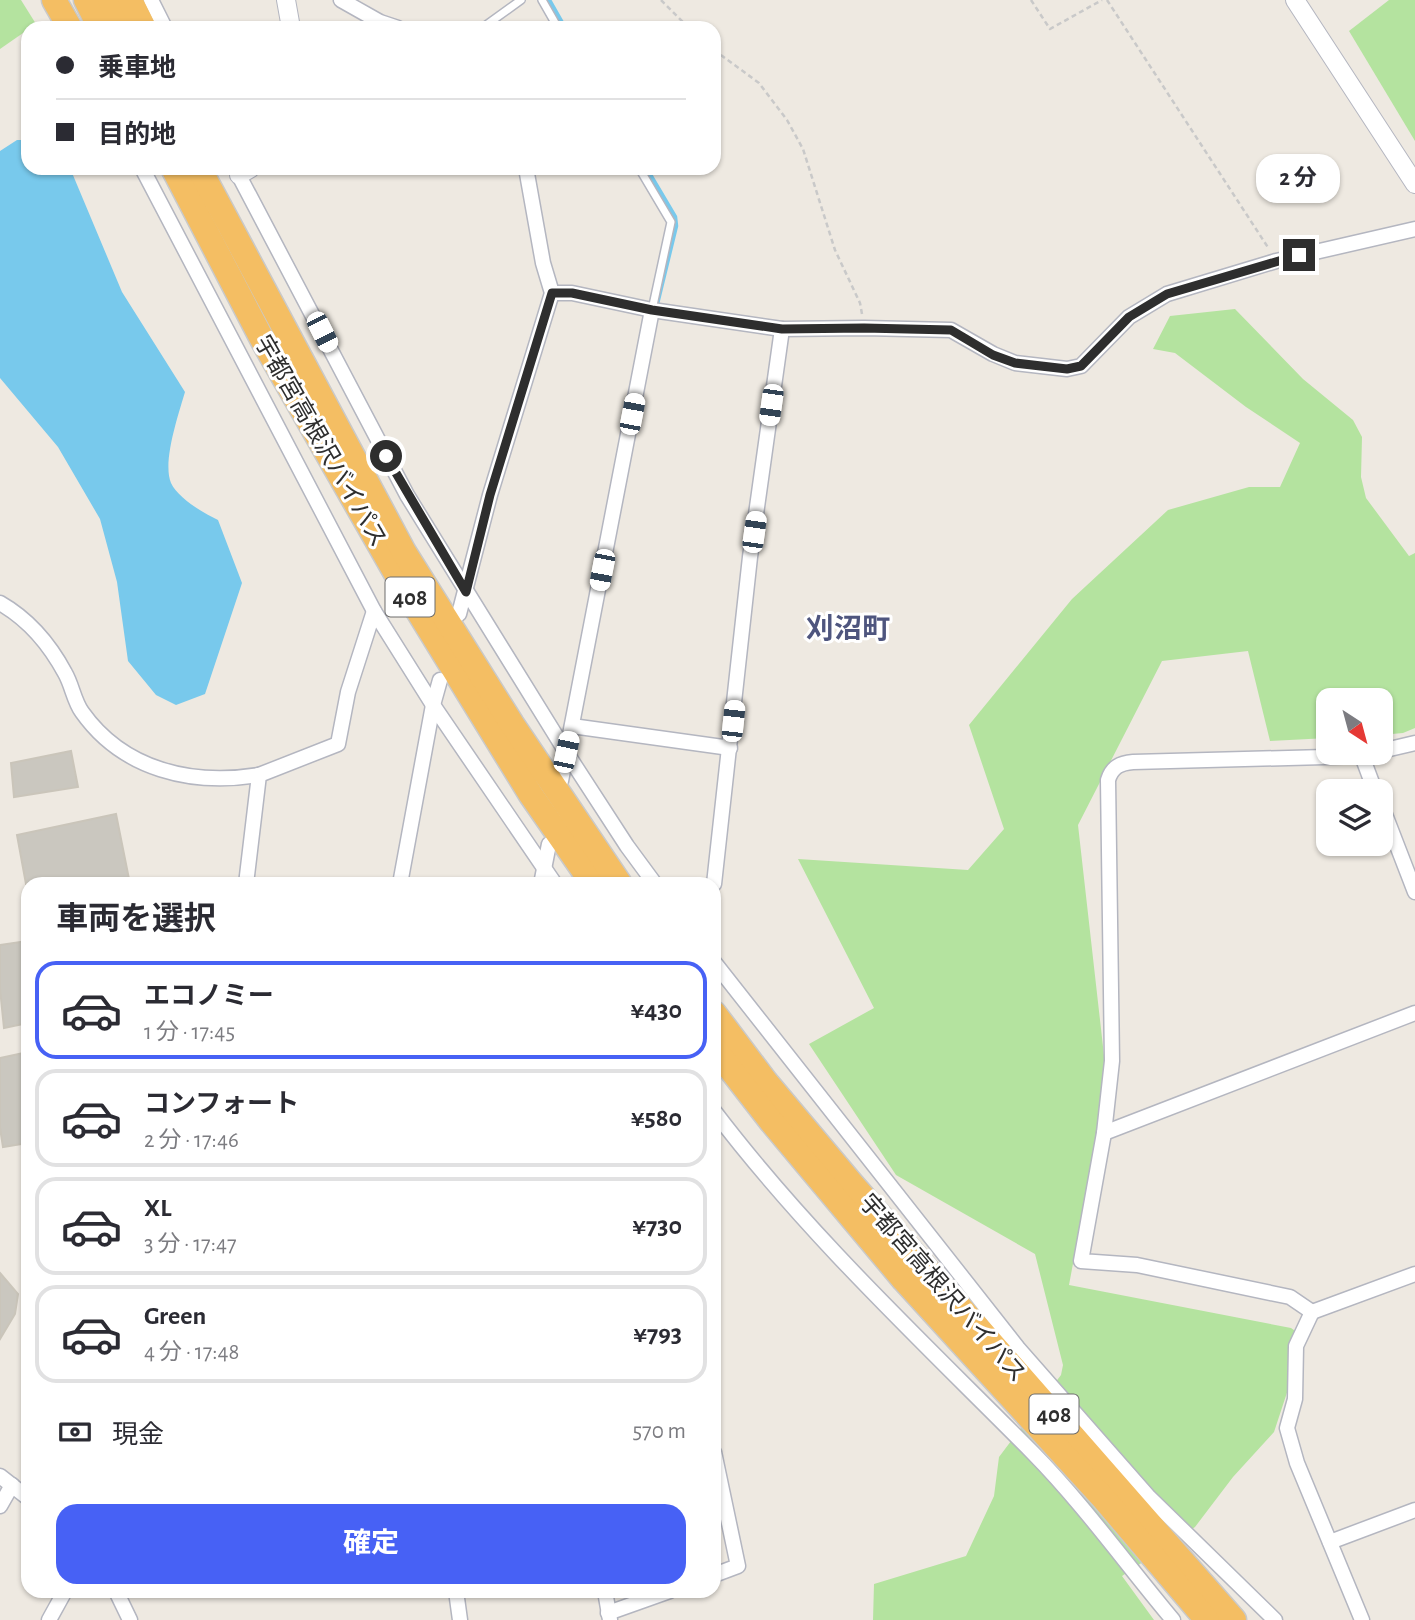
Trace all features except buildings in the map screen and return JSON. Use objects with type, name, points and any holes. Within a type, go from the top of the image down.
[{"type":"highway","points":[[54,0],[66,21]]},
{"type":"highway","points":[[86,0],[96,21]]},
{"type":"highway","points":[[110,0],[121,21]]},
{"type":"highway","points":[[130,0],[140,21]]},
{"type":"highway","name":"408","points":[[164,175],[242,301]]},
{"type":"highway","name":"宇都宮高根沢バイパス","points":[[177,175],[242,301],[470,699],[531,795],[588,877]]},
{"type":"highway","name":"宇都宮高根沢バイパス","points":[[203,175],[404,552],[512,724],[615,877]]},
{"type":"highway","name":"408","points":[[237,175],[318,392]]},
{"type":"highway","name":"宇都宮高根沢バイパス","points":[[721,1022],[766,1082],[851,1183],[1234,1620]]},
{"type":"highway","name":"宇都宮高根沢バイパス","points":[[721,1057],[904,1280],[1094,1489],[1186,1564],[1207,1620]]},
{"type":"street","points":[[151,0],[162,21]]},
{"type":"street","points":[[286,0],[290,21]]},
{"type":"street","points":[[341,0],[378,21]]},
{"type":"street","points":[[1294,0],[1415,184]]},
{"type":"street","points":[[146,175],[374,611],[433,705],[551,877]]},
{"type":"street","points":[[238,175],[401,485],[566,752],[650,877]]},
{"type":"street","points":[[459,614],[490,495],[552,293],[543,263],[527,175]]},
{"type":"street","points":[[552,293],[572,293],[652,310],[782,329],[951,330],[993,355],[1015,363],[1067,369],[1081,366],[1129,317],[1153,301],[1188,287],[1276,261],[1415,229]]},
{"type":"street","points":[[561,781],[652,310]]},
{"type":"street","points":[[715,877],[750,557],[782,329]]},
{"type":"street","points":[[0,604],[14,611],[43,639],[65,673],[81,710],[105,739],[164,772],[199,779],[259,775],[338,744],[348,692],[374,611]]},
{"type":"street","points":[[401,877],[440,680]]},
{"type":"street","points":[[572,726],[730,748]]},
{"type":"street","points":[[1393,748],[1415,743]]},
{"type":"street","points":[[1312,1312],[1290,1297],[1138,1265],[1081,1261],[1104,1133],[1112,1061],[1108,780],[1111,771],[1117,765],[1133,762],[1316,757]]},
{"type":"street","points":[[247,877],[259,775]]},
{"type":"street","points":[[1393,835],[1415,892]]},
{"type":"street","points":[[543,877],[549,844]]},
{"type":"street","points":[[721,971],[1017,1348],[1149,1497],[1186,1564],[1275,1620]]},
{"type":"street","points":[[1104,1133],[1415,1013]]},
{"type":"street","points":[[721,1120],[825,1244],[1034,1454],[1102,1531],[1173,1620]]},
{"type":"street","points":[[1362,1620],[1297,1463],[1287,1428],[1295,1399],[1296,1346],[1312,1312],[1415,1274]]},
{"type":"street","points":[[0,1506],[6,1480],[21,1492]]},
{"type":"street","points":[[721,1485],[738,1566],[721,1572]]},
{"type":"street","points":[[1331,1542],[1415,1510]]},
{"type":"street","points":[[1150,1593],[1186,1564]]},
{"type":"street","points":[[49,1620],[61,1598]]},
{"type":"street","points":[[119,1598],[130,1620]]},
{"type":"street","points":[[457,1598],[460,1620]]},
{"type":"street","points":[[606,1598],[609,1617],[654,1598]]},
{"type":"lane","points":[[492,21],[521,0]]},
{"type":"lane","points":[[542,0],[554,21]]},
{"type":"lane","points":[[643,175],[671,222],[652,310]]},
{"type":"path","points":[[661,0],[682,21]]},
{"type":"path","points":[[1031,0],[1050,29],[1104,0],[1276,261]]},
{"type":"path","points":[[721,55],[759,83],[787,120],[803,149],[835,250],[860,303],[864,328]]},
{"type":"green space","points":[[0,0],[21,0],[34,21],[21,21],[21,34],[0,49]]},
{"type":"green space","points":[[1389,0],[1415,0],[1415,141],[1349,31]]},
{"type":"green space","points":[[1235,309],[1303,379],[1353,420],[1362,437],[1361,477],[1366,498],[1409,556],[1415,553],[1415,728],[1393,734],[1393,688],[1316,688],[1316,739],[1270,741],[1248,651],[1162,661],[1078,825],[1107,1082],[1069,1285],[1291,1328],[1305,1338],[1274,1432],[1233,1477],[1195,1527],[1122,1576],[1154,1620],[873,1620],[874,1584],[966,1556],[994,1496],[999,1457],[1061,1375],[1063,1365],[1035,1254],[896,1175],[809,1044],[874,1008],[798,859],[968,870],[1004,829],[969,725],[1072,599],[1168,510],[1249,487],[1280,487],[1300,443],[1246,407],[1175,353],[1153,349],[1170,316]]},
{"type":"water","points":[[21,140],[21,175],[73,175],[122,292],[185,392],[170,451],[171,483],[185,499],[218,520],[242,583],[205,694],[176,705],[156,695],[128,661],[117,582],[100,519],[58,447],[0,378],[0,151]]},
{"type":"waterway","points":[[549,0],[561,21]]},
{"type":"waterway","points":[[650,175],[675,217],[676,226],[657,304]]},
{"type":"district","name":"刈沼町","points":[[848,628]]},
{"type":"route","points":[[386,456],[466,592],[490,495],[552,293],[572,293],[652,310],[782,329],[951,330],[993,355],[1015,363],[1067,369],[1081,366],[1129,317],[1167,294],[1299,255]]}]
